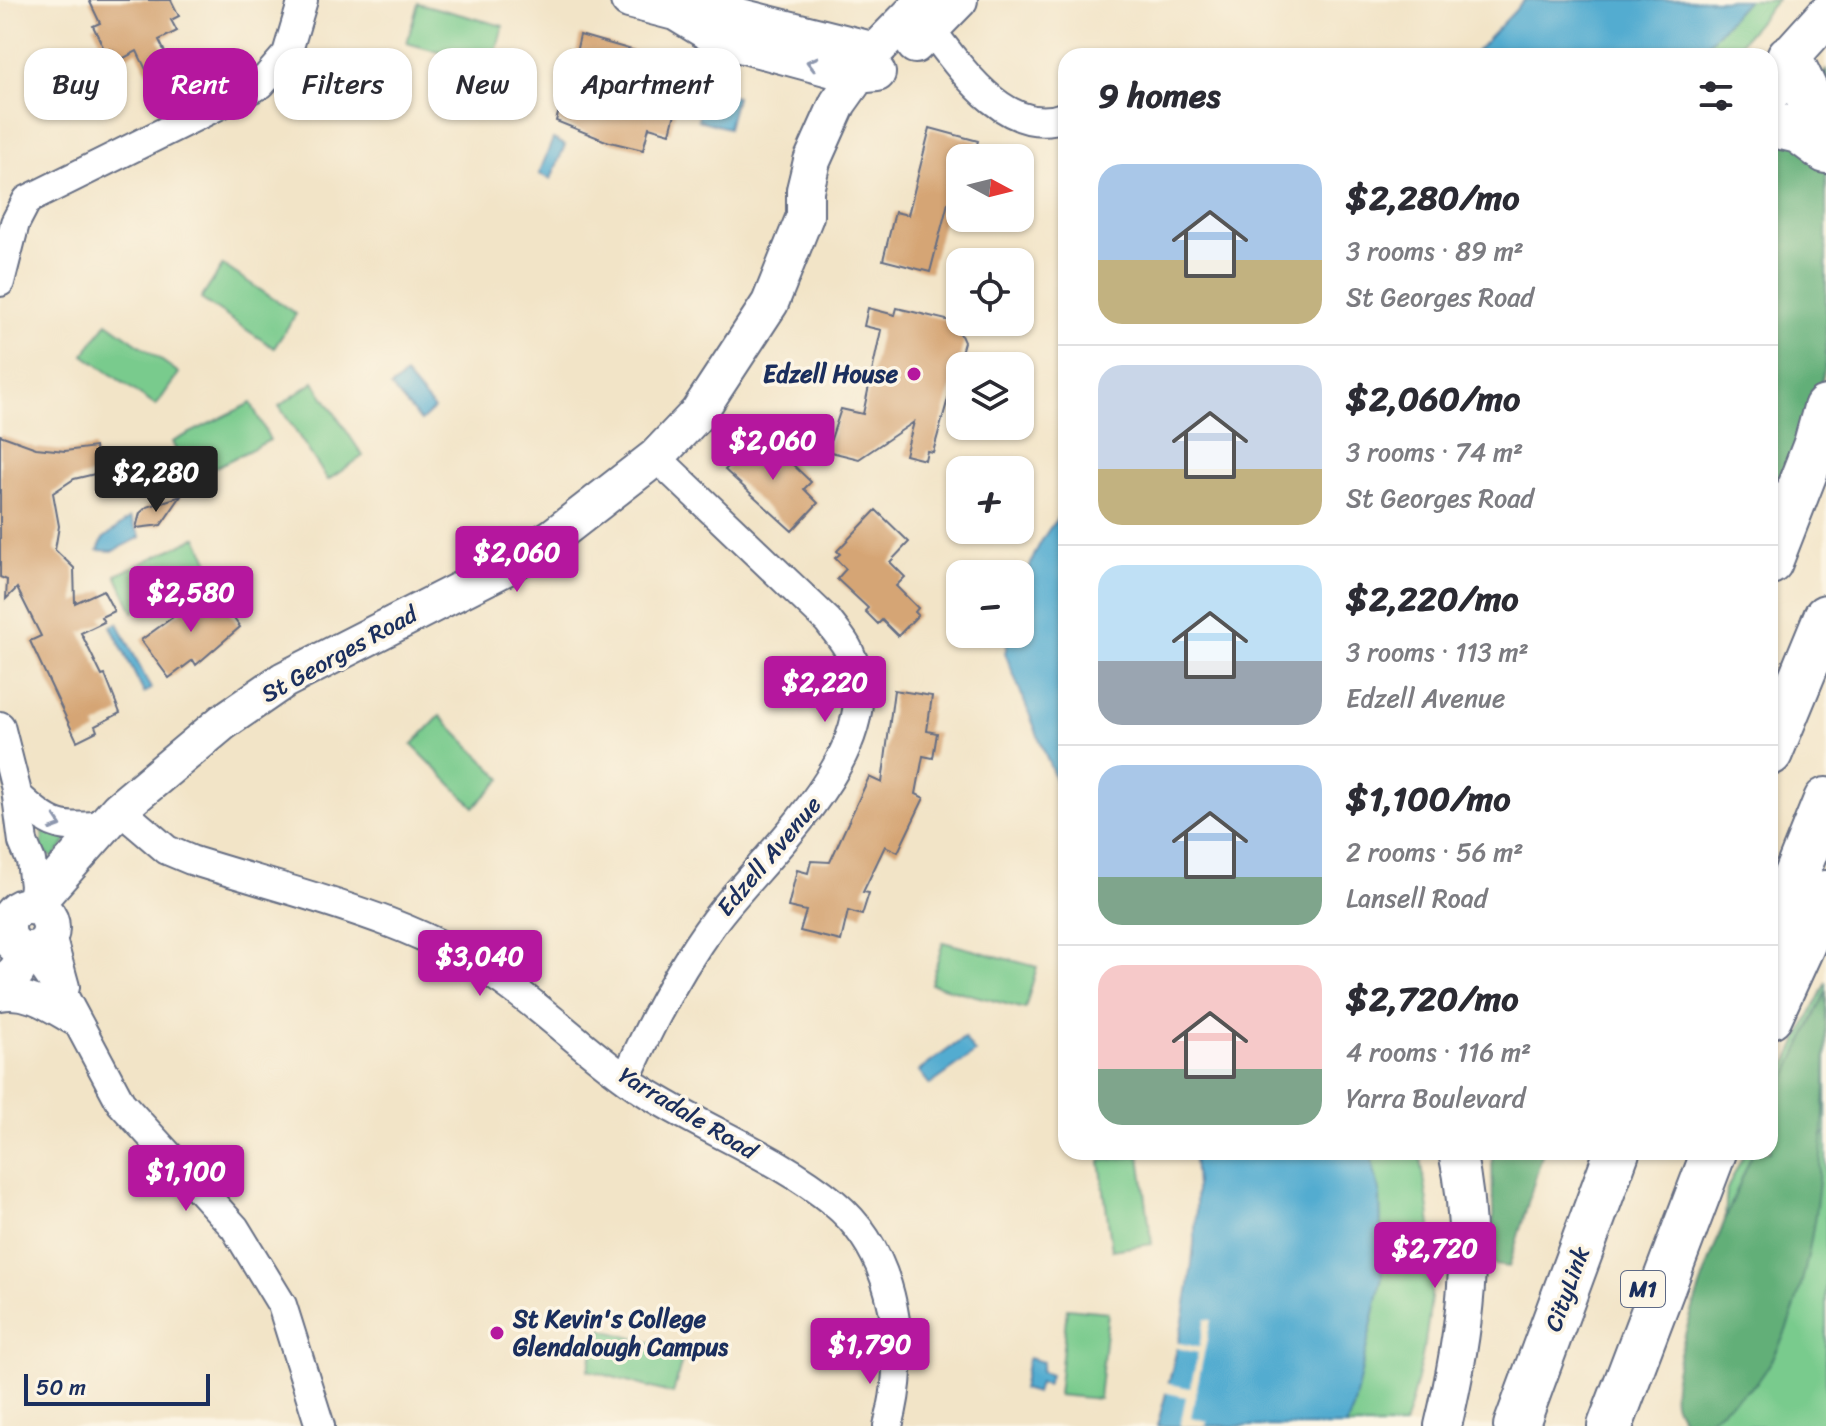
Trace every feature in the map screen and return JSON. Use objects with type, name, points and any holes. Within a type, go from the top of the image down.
[{"type":"highway","points":[[1778,73],[1826,133]]},
{"type":"highway","points":[[1778,126],[1812,137],[1826,151]]},
{"type":"highway","points":[[1778,541],[1816,444],[1826,408]]},
{"type":"highway","points":[[1778,734],[1826,617]]},
{"type":"highway","points":[[1778,919],[1826,800]]},
{"type":"highway","points":[[1778,998],[1826,893]]},
{"type":"highway","points":[[1537,1370],[1587,1160]]},
{"type":"highway","name":"CityLink","points":[[1516,1426],[1614,1160]]},
{"type":"highway","name":"M1","points":[[1600,1426],[1684,1160]]},
{"type":"highway","points":[[1610,1426],[1711,1160]]},
{"type":"main road","points":[[1778,69],[1826,16]]},
{"type":"street","points":[[0,282],[15,223],[27,200],[261,84],[287,54],[303,0]]},
{"type":"street","points":[[629,0],[675,12],[718,38],[873,66]]},
{"type":"street","name":"St Georges Road","points":[[0,986],[16,972],[23,928],[55,878],[170,763],[284,680],[504,568],[553,537],[656,457],[698,413],[770,303],[805,216],[824,194],[873,66],[924,13],[959,0]]},
{"type":"street","points":[[924,13],[1004,111],[1035,121],[1058,117]]},
{"type":"street","name":"Edzell Avenue","points":[[626,1079],[646,1035],[703,937],[809,812],[832,776],[849,736],[859,682],[849,651],[828,621],[656,457]]},
{"type":"street","points":[[0,726],[18,796],[23,842],[17,862],[23,928],[121,1103],[235,1228],[274,1292],[303,1367],[320,1426]]},
{"type":"street","points":[[18,796],[54,825],[102,828]]},
{"type":"street","name":"Yarradale Road","points":[[102,828],[157,843],[191,860],[424,936],[504,982],[626,1079],[683,1116],[811,1187],[836,1205],[870,1246],[887,1286],[896,1319],[897,1379],[888,1426]]},
{"type":"street","points":[[0,996],[16,994],[72,1012]]},
{"type":"street","points":[[1443,1426],[1462,1332],[1465,1292],[1465,1206],[1458,1160]]},
{"type":"green space","points":[[1747,0],[1777,0],[1736,48],[1704,48]]},
{"type":"green space","points":[[418,3],[503,26],[497,48],[428,49],[407,43]]},
{"type":"green space","points":[[1826,71],[1826,364],[1813,418],[1778,495],[1778,127]]},
{"type":"green space","points":[[223,265],[296,314],[274,348],[201,299]]},
{"type":"green space","points":[[107,322],[179,373],[156,406],[84,355]]},
{"type":"green space","points":[[314,382],[363,456],[328,480],[279,406]]},
{"type":"green space","points":[[251,403],[270,440],[190,480],[172,442]]},
{"type":"green space","points":[[197,537],[214,573],[133,612],[116,575]]},
{"type":"green space","points":[[440,716],[502,779],[474,807],[412,745]]},
{"type":"green space","points":[[44,827],[73,834],[53,858],[41,850]]},
{"type":"green space","points":[[943,942],[1037,967],[1025,1009],[931,984]]},
{"type":"green space","points":[[1826,982],[1826,1426],[1711,1426],[1727,1189],[1741,1160],[1778,1160],[1778,1082]]},
{"type":"green space","points":[[1826,991],[1825,1086],[1818,1194],[1798,1297],[1781,1342],[1759,1380],[1719,1412],[1708,1418],[1689,1421],[1682,1419],[1674,1402],[1681,1351],[1703,1278],[1750,1160],[1778,1160],[1778,1095]]},
{"type":"green space","points":[[1141,1160],[1152,1244],[1112,1250],[1100,1161]]},
{"type":"green space","points":[[1372,1160],[1421,1160],[1432,1237],[1430,1309],[1417,1381],[1404,1426],[1346,1426],[1353,1409],[1382,1277],[1380,1195]]},
{"type":"green space","points":[[1492,1160],[1541,1160],[1509,1267],[1494,1265]]},
{"type":"green space","points":[[1067,1308],[1108,1312],[1099,1399],[1058,1395]]},
{"type":"green space","points":[[600,1329],[684,1352],[673,1394],[588,1370]]},
{"type":"water","points":[[1525,0],[1747,0],[1704,48],[1480,48]]},
{"type":"water","points":[[698,120],[730,120],[728,128]]},
{"type":"water","points":[[553,139],[565,145],[551,179],[539,174]]},
{"type":"water","points":[[405,375],[434,409],[421,421],[391,387]]},
{"type":"water","points":[[130,518],[141,537],[113,551],[98,550],[103,539]]},
{"type":"water","points":[[1058,518],[1058,786],[1005,653],[1006,648],[1034,648],[1033,560]]},
{"type":"water","points":[[118,623],[151,689],[144,693],[111,626]]},
{"type":"water","points":[[964,1038],[975,1053],[930,1085],[919,1071]]},
{"type":"water","points":[[1194,1160],[1372,1160],[1380,1195],[1382,1277],[1353,1409],[1346,1426],[1157,1426],[1188,1290],[1196,1219]]},
{"type":"water","points":[[1028,1358],[1043,1362],[1041,1372],[1050,1375],[1047,1385],[1039,1383],[1036,1393],[1022,1389]]},
{"type":"pier","points":[[1205,1319],[1211,1320],[1191,1417],[1207,1421],[1206,1426],[1180,1426],[1186,1397],[1163,1392],[1165,1383],[1190,1388],[1198,1353],[1173,1347],[1174,1342],[1199,1347]]},
{"type":"building","points":[[89,0],[171,0],[179,16],[171,20],[177,31],[159,40],[163,48],[143,48],[143,63],[137,51],[127,56],[127,48],[104,48],[93,26],[100,23]]},
{"type":"building","points":[[580,35],[625,48],[577,48]]},
{"type":"building","points":[[673,120],[670,133],[649,127],[643,150],[606,141],[556,121]]},
{"type":"building","points":[[930,128],[978,141],[977,144],[946,144],[946,211],[930,272],[883,260],[895,212],[908,215]]},
{"type":"building","name":"Edzell House","points":[[868,308],[895,315],[897,308],[946,320],[946,336],[961,336],[964,342],[961,352],[946,352],[946,406],[933,452],[927,451],[925,460],[905,455],[914,422],[859,459],[827,451],[841,409],[863,414],[881,330],[864,326]]},
{"type":"building","points":[[760,433],[811,482],[804,489],[818,503],[792,531],[725,470]]},
{"type":"building","points":[[0,435],[36,448],[65,451],[95,447],[99,473],[74,479],[53,493],[59,526],[55,550],[74,568],[75,603],[103,590],[114,611],[101,617],[104,622],[81,633],[102,676],[105,675],[120,713],[95,726],[97,731],[77,741],[30,641],[41,636],[17,588],[6,599],[7,580],[0,577]]},
{"type":"building","points":[[181,496],[161,525],[136,528],[140,513],[147,507]]},
{"type":"building","points":[[876,510],[909,542],[890,562],[905,577],[896,586],[918,608],[915,612],[918,615],[898,636],[882,620],[878,624],[865,611],[868,608],[837,579],[846,569],[835,558],[840,554],[837,551]]},
{"type":"building","points":[[212,589],[240,627],[196,665],[193,660],[169,678],[141,640]]},
{"type":"building","points":[[894,690],[932,696],[927,731],[937,733],[933,758],[923,756],[916,794],[924,798],[898,852],[885,846],[863,892],[869,893],[862,915],[848,911],[841,941],[800,931],[806,911],[788,907],[797,870],[808,873],[811,861],[830,862],[869,777],[882,783]]},
{"type":"place","name":"Edzell House","points":[[914,374]]},
{"type":"place","name":"St Kevin's College Glendalough Campus","points":[[497,1333]]}]
